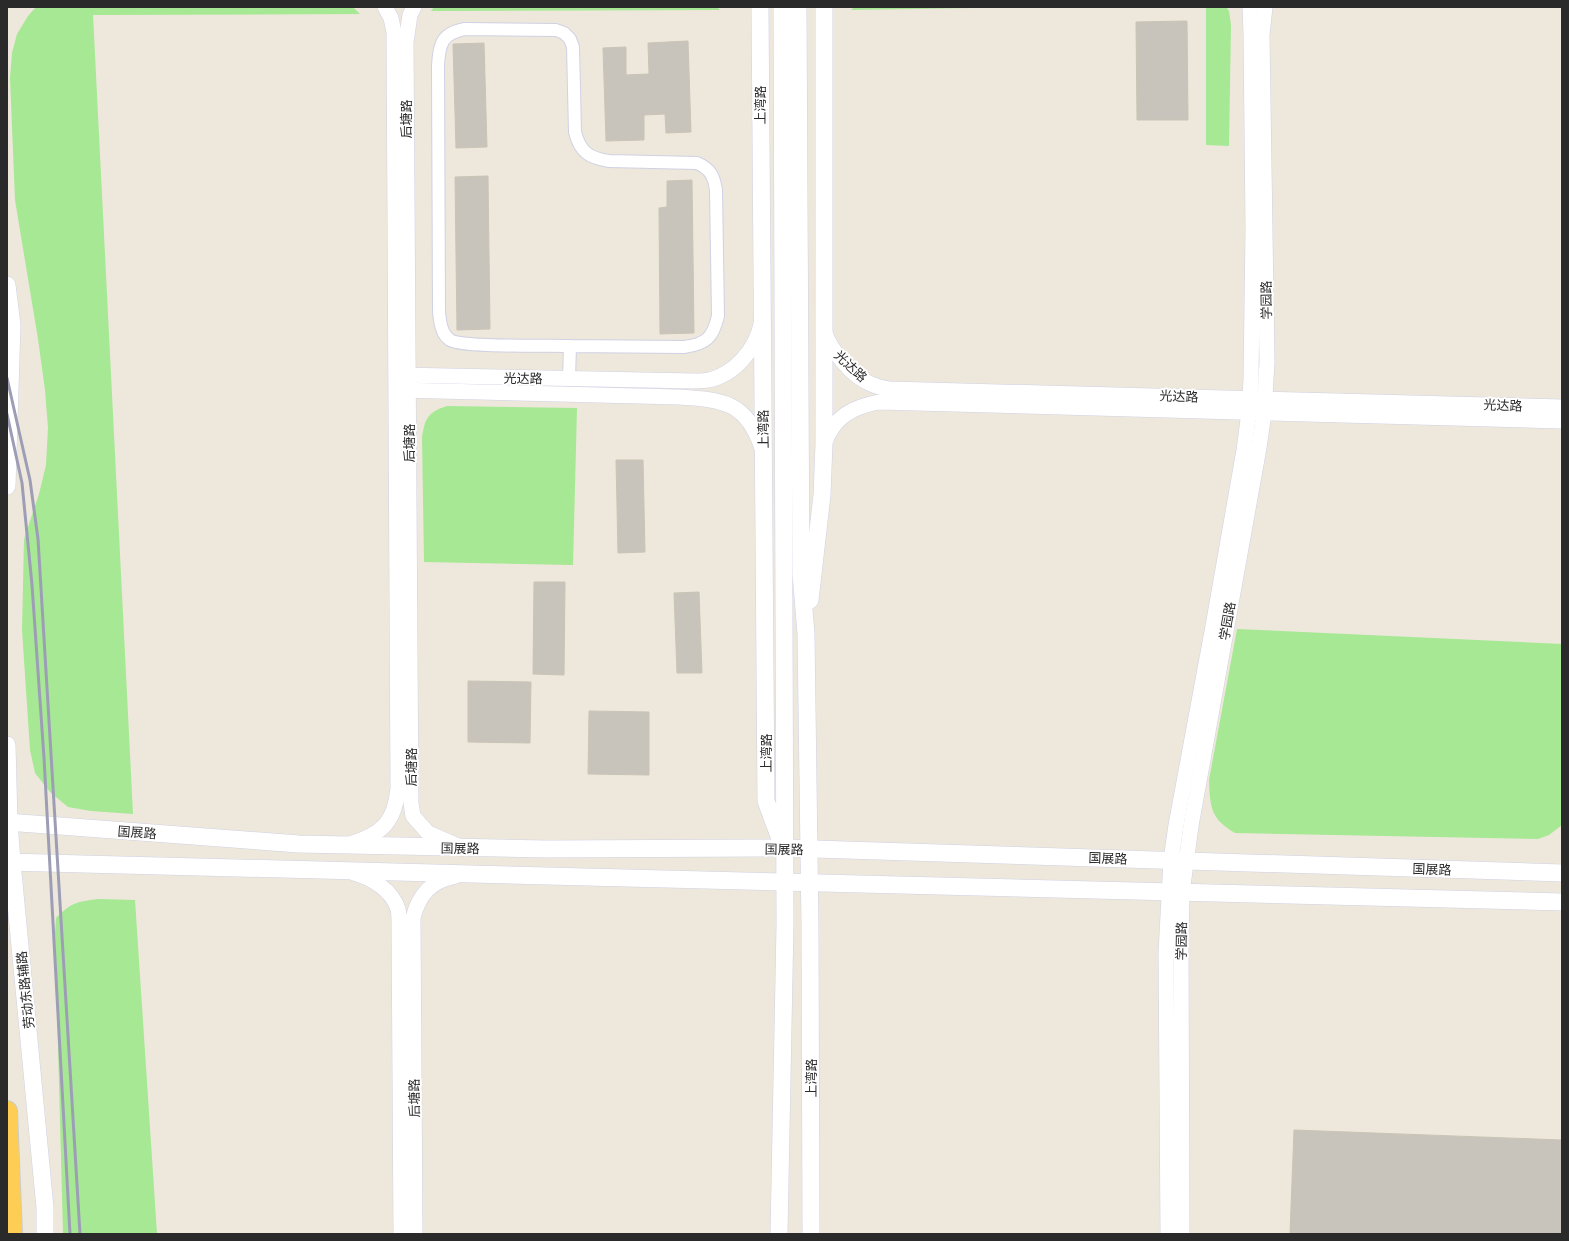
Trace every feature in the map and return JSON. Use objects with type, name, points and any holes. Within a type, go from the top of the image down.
[{"type":"highway","points":[[7,1110],[12,1234]]},
{"type":"main road","name":"上湾路","points":[[760,7],[766,801],[784,848]]},
{"type":"main road","name":"上湾路","points":[[782,7],[790,138],[801,573],[806,634],[808,883],[810,934],[811,1234]]},
{"type":"main road","name":"上湾路","points":[[779,1234],[785,932],[784,848],[790,138],[798,7]]},
{"type":"main road","name":"上湾路","points":[[806,634],[820,518],[824,444],[824,7]]},
{"type":"main road","points":[[7,284],[12,325],[7,486]]},
{"type":"main road","name":"劳动东路辅路","points":[[7,745],[9,862],[44,1200],[45,1234]]},
{"type":"main road","name":"国展路","points":[[8,822],[299,844],[546,849],[784,848],[1562,873]]},
{"type":"main road","name":"国展路","points":[[9,862],[1562,902]]},
{"type":"street","name":"后塘路","points":[[385,7],[391,18],[394,32],[410,786],[412,816],[428,833],[446,842],[467,848]]},
{"type":"street","name":"后塘路","points":[[348,845],[373,835],[384,827],[392,816],[396,802],[398,772],[406,42],[409,22],[414,7]]},
{"type":"street","name":"学园路","points":[[1168,1234],[1166,953],[1176,893],[1178,860],[1219,669],[1259,448],[1257,406],[1252,362],[1253,219],[1250,7]]},
{"type":"street","name":"学园路","points":[[1257,406],[1267,362],[1262,35],[1265,7]]},
{"type":"street","points":[[465,29],[545,29],[564,33],[570,39],[573,47],[575,132],[578,142],[583,150],[598,160],[697,164],[710,170],[714,180],[716,190],[718,316],[714,329],[706,340],[697,345],[684,347],[570,346],[469,344],[450,340],[444,334],[439,312],[438,66],[441,43],[448,35],[456,31],[465,29]]},
{"type":"street","name":"光达路","points":[[402,382],[570,379],[694,382],[710,380],[721,376],[736,367],[747,355],[760,329],[762,319]]},
{"type":"street","name":"光达路","points":[[823,329],[831,346],[846,365],[863,380],[871,384],[890,389],[1562,421]]},
{"type":"street","points":[[570,346],[570,379]]},
{"type":"street","name":"光达路","points":[[402,382],[678,397],[719,401],[730,405],[749,420],[756,430],[763,452]]},
{"type":"street","name":"光达路","points":[[824,444],[827,434],[839,420],[850,411],[863,405],[879,402],[1257,406],[1562,407]]},
{"type":"street","name":"后塘路","points":[[350,871],[372,880],[392,898],[398,909],[401,1234]]},
{"type":"street","name":"后塘路","points":[[415,1234],[413,918],[421,899],[427,890],[436,882],[466,874]]},
{"type":"street","name":"学园路","points":[[1176,893],[1181,939],[1182,1234]]},
{"type":"green space","points":[[36,7],[353,7],[360,14],[93,15],[133,814],[91,811],[68,807],[50,792],[35,773],[30,750],[22,630],[24,539],[39,494],[46,465],[48,428],[45,390],[38,339],[15,200],[10,78],[12,53],[17,34],[28,16]]},
{"type":"green space","points":[[434,7],[717,7],[720,10],[431,11]]},
{"type":"green space","points":[[854,7],[1026,7],[851,10]]},
{"type":"green space","points":[[1206,7],[1226,7],[1229,11],[1231,25],[1229,146],[1206,145]]},
{"type":"green space","points":[[447,406],[577,408],[573,565],[424,562],[422,437],[424,425],[428,417],[432,413]]},
{"type":"green space","points":[[1237,629],[1562,644],[1562,825],[1549,835],[1538,839],[1235,833],[1221,823],[1213,812],[1210,798],[1209,780]]},
{"type":"green space","points":[[98,899],[135,900],[157,1234],[63,1234],[55,933],[56,918],[66,909],[75,904]]},
{"type":"building","points":[[1187,21],[1188,120],[1137,120],[1136,22]]},
{"type":"building","points":[[688,41],[691,132],[666,133],[665,114],[644,115],[644,140],[606,141],[603,48],[626,47],[626,75],[649,74],[648,43]]},
{"type":"building","points":[[484,43],[487,147],[456,148],[453,44]]},
{"type":"building","points":[[488,176],[490,329],[457,330],[455,177]]},
{"type":"building","points":[[692,180],[694,333],[660,334],[659,208],[667,207],[667,181]]},
{"type":"building","points":[[616,460],[643,460],[645,552],[618,553]]},
{"type":"building","points":[[534,582],[565,582],[564,675],[533,674]]},
{"type":"building","points":[[699,592],[702,673],[677,673],[674,593]]},
{"type":"building","points":[[468,681],[531,682],[530,743],[468,742]]},
{"type":"building","points":[[589,711],[649,712],[649,775],[588,774]]},
{"type":"building","points":[[1294,1130],[1562,1140],[1562,1234],[1290,1234]]},
{"type":"railway","points":[[7,378],[30,480],[38,539],[80,1234]]},
{"type":"railway","points":[[7,414],[22,483],[32,585],[44,758],[70,1234]]}]
